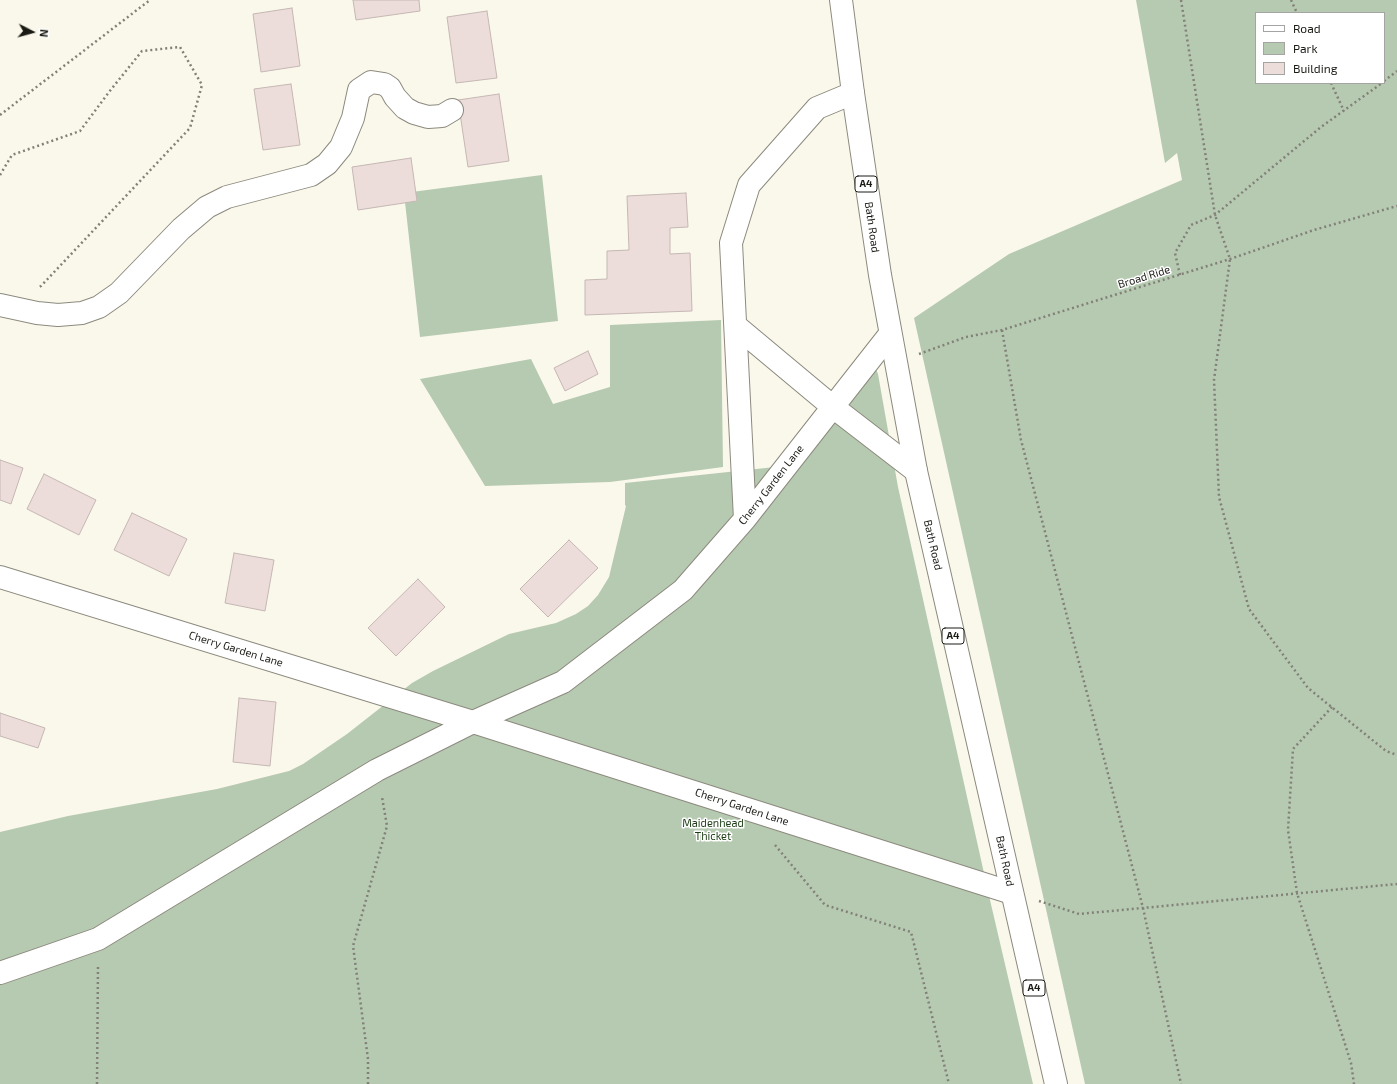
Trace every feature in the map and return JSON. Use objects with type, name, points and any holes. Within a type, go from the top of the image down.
[{"type":"street","name":"Bath Road","points":[[841,0],[880,275],[916,471],[1056,1084]]},
{"type":"street","points":[[0,305],[37,313],[58,315],[82,313],[99,307],[119,292],[181,229],[207,207],[227,197],[311,175],[327,164],[341,147],[353,118],[359,90],[371,82],[384,84],[390,88],[395,97],[405,108],[414,113],[428,117],[442,116],[452,110]]},
{"type":"street","points":[[745,519],[731,243],[749,185],[817,108],[853,93]]},
{"type":"street","points":[[736,326],[833,406],[916,471]]},
{"type":"street","name":"Cherry Garden Lane","points":[[473,722],[563,682],[682,590],[745,519],[890,334]]},
{"type":"street","name":"Cherry Garden Lane","points":[[0,577],[473,722],[1012,893]]},
{"type":"street","points":[[0,973],[98,939],[377,770],[473,722]]},
{"type":"path","points":[[0,115],[150,0]]},
{"type":"path","points":[[1181,0],[1215,215],[1230,259],[1214,380],[1219,497],[1249,609],[1308,688],[1386,751],[1397,755]]},
{"type":"path","points":[[1291,0],[1297,12]]},
{"type":"path","points":[[0,175],[12,155],[80,131],[142,51],[180,47],[202,85],[190,128],[41,286],[34,288]]},
{"type":"path","points":[[1385,80],[1397,71]]},
{"type":"path","points":[[1331,84],[1344,111]]},
{"type":"path","points":[[1180,275],[1175,253],[1191,225],[1215,215],[1281,160],[1381,84]]},
{"type":"path","name":"Broad Ride","points":[[895,362],[966,337],[1002,330],[1230,259],[1314,230],[1397,206]]},
{"type":"path","points":[[1002,330],[1021,440],[1143,908],[1181,1084]]},
{"type":"path","points":[[1332,707],[1293,749],[1288,830],[1297,893],[1351,1063],[1354,1084]]},
{"type":"path","points":[[368,1084],[368,1059],[353,946],[387,826],[377,770]]},
{"type":"path","points":[[767,815],[766,834],[825,905],[911,932],[949,1084]]},
{"type":"path","points":[[1012,893],[1079,914],[1397,884]]},
{"type":"path","points":[[98,939],[98,1084]]},
{"type":"green space","points":[[1136,0],[1397,0],[1397,1084],[1085,1084],[914,318],[1009,254],[1182,180],[1177,153],[1165,163]]},
{"type":"green space","points":[[542,175],[558,321],[420,337],[404,193]]},
{"type":"green space","points":[[721,320],[723,467],[610,482],[485,486],[420,379],[531,359],[553,404],[610,387],[610,325]]},
{"type":"green space","name":"Maidenhead Thicket","points":[[868,350],[878,374],[898,487],[990,900],[1033,1084],[0,1084],[0,832],[68,816],[217,789],[289,771],[303,764],[347,734],[412,683],[433,671],[509,634],[556,623],[576,614],[588,606],[598,595],[609,577],[626,506],[625,483],[775,467]]},
{"type":"building","points":[[353,0],[419,0],[420,11],[356,20]]},
{"type":"building","points":[[292,8],[300,66],[261,72],[253,14]]},
{"type":"building","points":[[487,11],[497,78],[456,83],[447,17]]},
{"type":"building","points":[[291,84],[300,145],[263,150],[254,89]]},
{"type":"building","points":[[499,94],[509,161],[468,167],[458,100]]},
{"type":"building","points":[[411,158],[417,201],[358,210],[352,167]]},
{"type":"building","points":[[686,193],[688,227],[670,228],[670,254],[690,253],[692,311],[585,315],[585,280],[607,279],[607,251],[629,250],[627,196]]},
{"type":"building","points":[[588,351],[598,374],[565,391],[554,368]]},
{"type":"building","points":[[0,460],[23,468],[11,504],[0,500]]},
{"type":"building","points":[[44,474],[96,500],[79,535],[27,509]]},
{"type":"building","points":[[132,513],[187,539],[169,576],[114,550]]},
{"type":"building","points":[[569,540],[598,568],[548,617],[520,589]]},
{"type":"building","points":[[234,553],[274,560],[265,611],[225,603]]},
{"type":"building","points":[[418,579],[445,607],[396,656],[368,628]]},
{"type":"building","points":[[239,698],[276,702],[270,766],[233,762]]},
{"type":"building","points":[[0,713],[45,728],[38,748],[0,736]]}]
